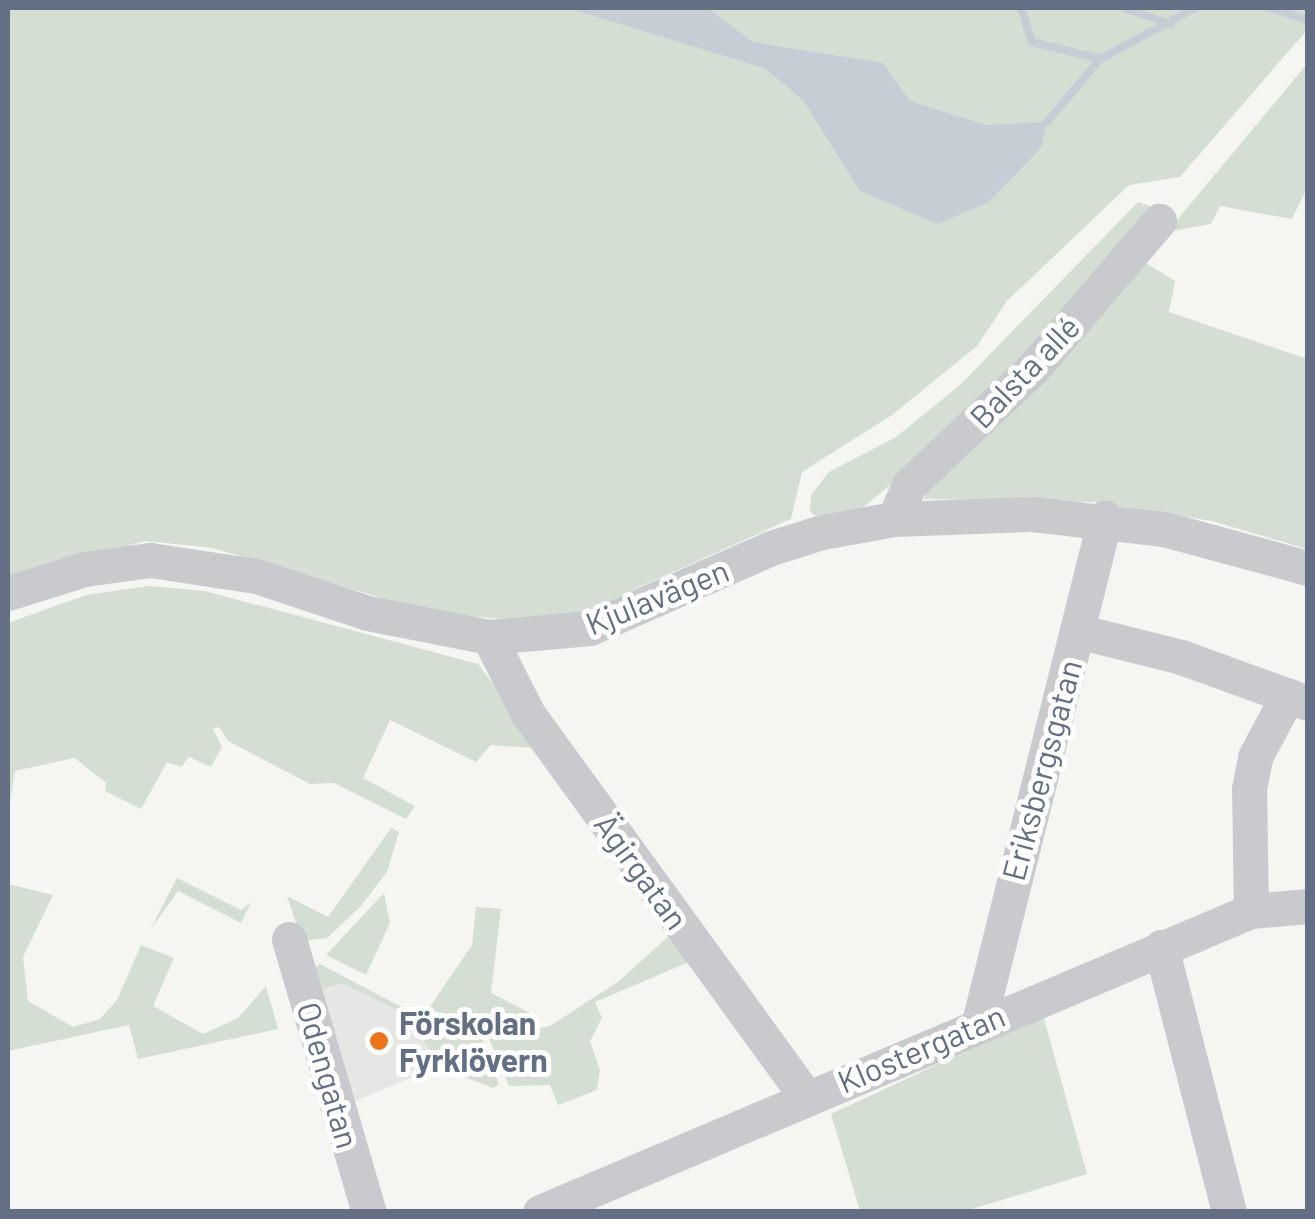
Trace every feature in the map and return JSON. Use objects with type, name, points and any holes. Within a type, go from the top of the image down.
[{"type":"street","name":"Balsta allé","points":[[894,520],[909,485],[1033,368],[1158,221]]},
{"type":"street","name":"Kjulavägen","points":[[8,593],[85,569],[150,560],[256,576],[368,613],[490,637],[590,628],[771,548],[894,520],[1032,514],[1104,518],[1308,568]]},
{"type":"street","name":"Eriksbergsgatan","points":[[980,1022],[1104,518]]},
{"type":"street","points":[[1077,631],[1181,657],[1298,699],[1255,757],[1249,790],[1251,911]]},
{"type":"street","name":"Ägirgatan","points":[[490,637],[528,714],[806,1097]]},
{"type":"street","name":"Klostergatan","points":[[540,1212],[980,1022],[1251,911],[1308,906]]},
{"type":"street","name":"Odengatan","points":[[288,939],[369,1212]]},
{"type":"street","points":[[1161,948],[1229,1212]]},
{"type":"shaded area","points":[[8,8],[1307,8],[1307,30],[1180,177],[1129,185],[1007,301],[977,346],[892,415],[802,472],[791,519],[584,612],[506,619],[436,614],[213,548],[145,541],[8,579]]},
{"type":"shaded area","points":[[568,8],[707,8],[753,42],[883,63],[910,101],[986,125],[1047,122],[1041,148],[989,202],[938,224],[860,191],[803,100],[764,68]]},
{"type":"shaded area","points":[[1307,64],[1307,188],[1292,219],[1220,206],[1211,224],[1167,232]]},
{"type":"shaded area","points":[[1138,202],[1153,207],[1095,283],[918,462],[861,509],[815,516],[810,511],[811,495],[829,472],[896,437],[960,385]]},
{"type":"shaded area","points":[[1146,263],[1175,281],[1169,312],[1307,359],[1307,549],[1212,521],[1092,502],[924,499],[931,482]]},
{"type":"shaded area","points":[[149,586],[205,591],[478,664],[543,749],[491,745],[476,762],[390,720],[363,778],[415,806],[406,819],[334,783],[310,784],[228,741],[219,727],[213,729],[222,747],[211,767],[189,757],[181,767],[167,762],[141,809],[105,791],[106,783],[75,758],[15,771],[8,816],[8,623],[86,595]]},
{"type":"shaded area","points":[[391,828],[399,832],[387,872],[360,907],[327,938],[302,941],[287,896],[328,917]]},
{"type":"shaded area","points":[[177,878],[241,910],[251,902],[241,923],[178,891],[150,930]]},
{"type":"shaded area","points":[[8,884],[53,895],[23,957],[28,1001],[73,1027],[100,1019],[117,1000],[141,945],[174,958],[153,1006],[203,1034],[238,1018],[266,986],[278,1029],[138,1059],[129,1025],[8,1051]]},
{"type":"shaded area","points":[[384,893],[390,923],[366,975],[326,955]]},
{"type":"shaded area","points":[[476,907],[501,909],[491,993],[538,1017],[492,1027],[459,1022],[429,1008],[472,945]]},
{"type":"shaded area","points":[[671,934],[699,976],[689,962],[595,1002],[602,1018],[590,1041],[600,1070],[597,1090],[558,1105],[550,1085],[509,1086],[489,1039],[550,1026],[619,981]]},
{"type":"shaded area","points":[[320,964],[415,1014],[482,1038],[499,1084],[493,1088],[464,1077],[457,1062],[439,1066],[409,1016],[342,983],[318,991],[312,970]]},
{"type":"shaded area","name":"Förskolan Fyrklövern","points":[[342,983],[409,1016],[439,1066],[353,1102],[318,991]]},
{"type":"shaded area","points":[[1043,1015],[1087,1174],[966,1211],[860,1211],[831,1114]]},
{"type":"waterway","points":[[1021,8],[1032,42],[1100,59],[1195,8]]},
{"type":"waterway","points":[[1125,8],[1170,24]]},
{"type":"waterway","points":[[1271,8],[1308,20]]},
{"type":"waterway","points":[[1047,122],[1100,59]]},
{"type":"place","name":"Förskolan Fyrklövern","points":[[379,1041]]}]
